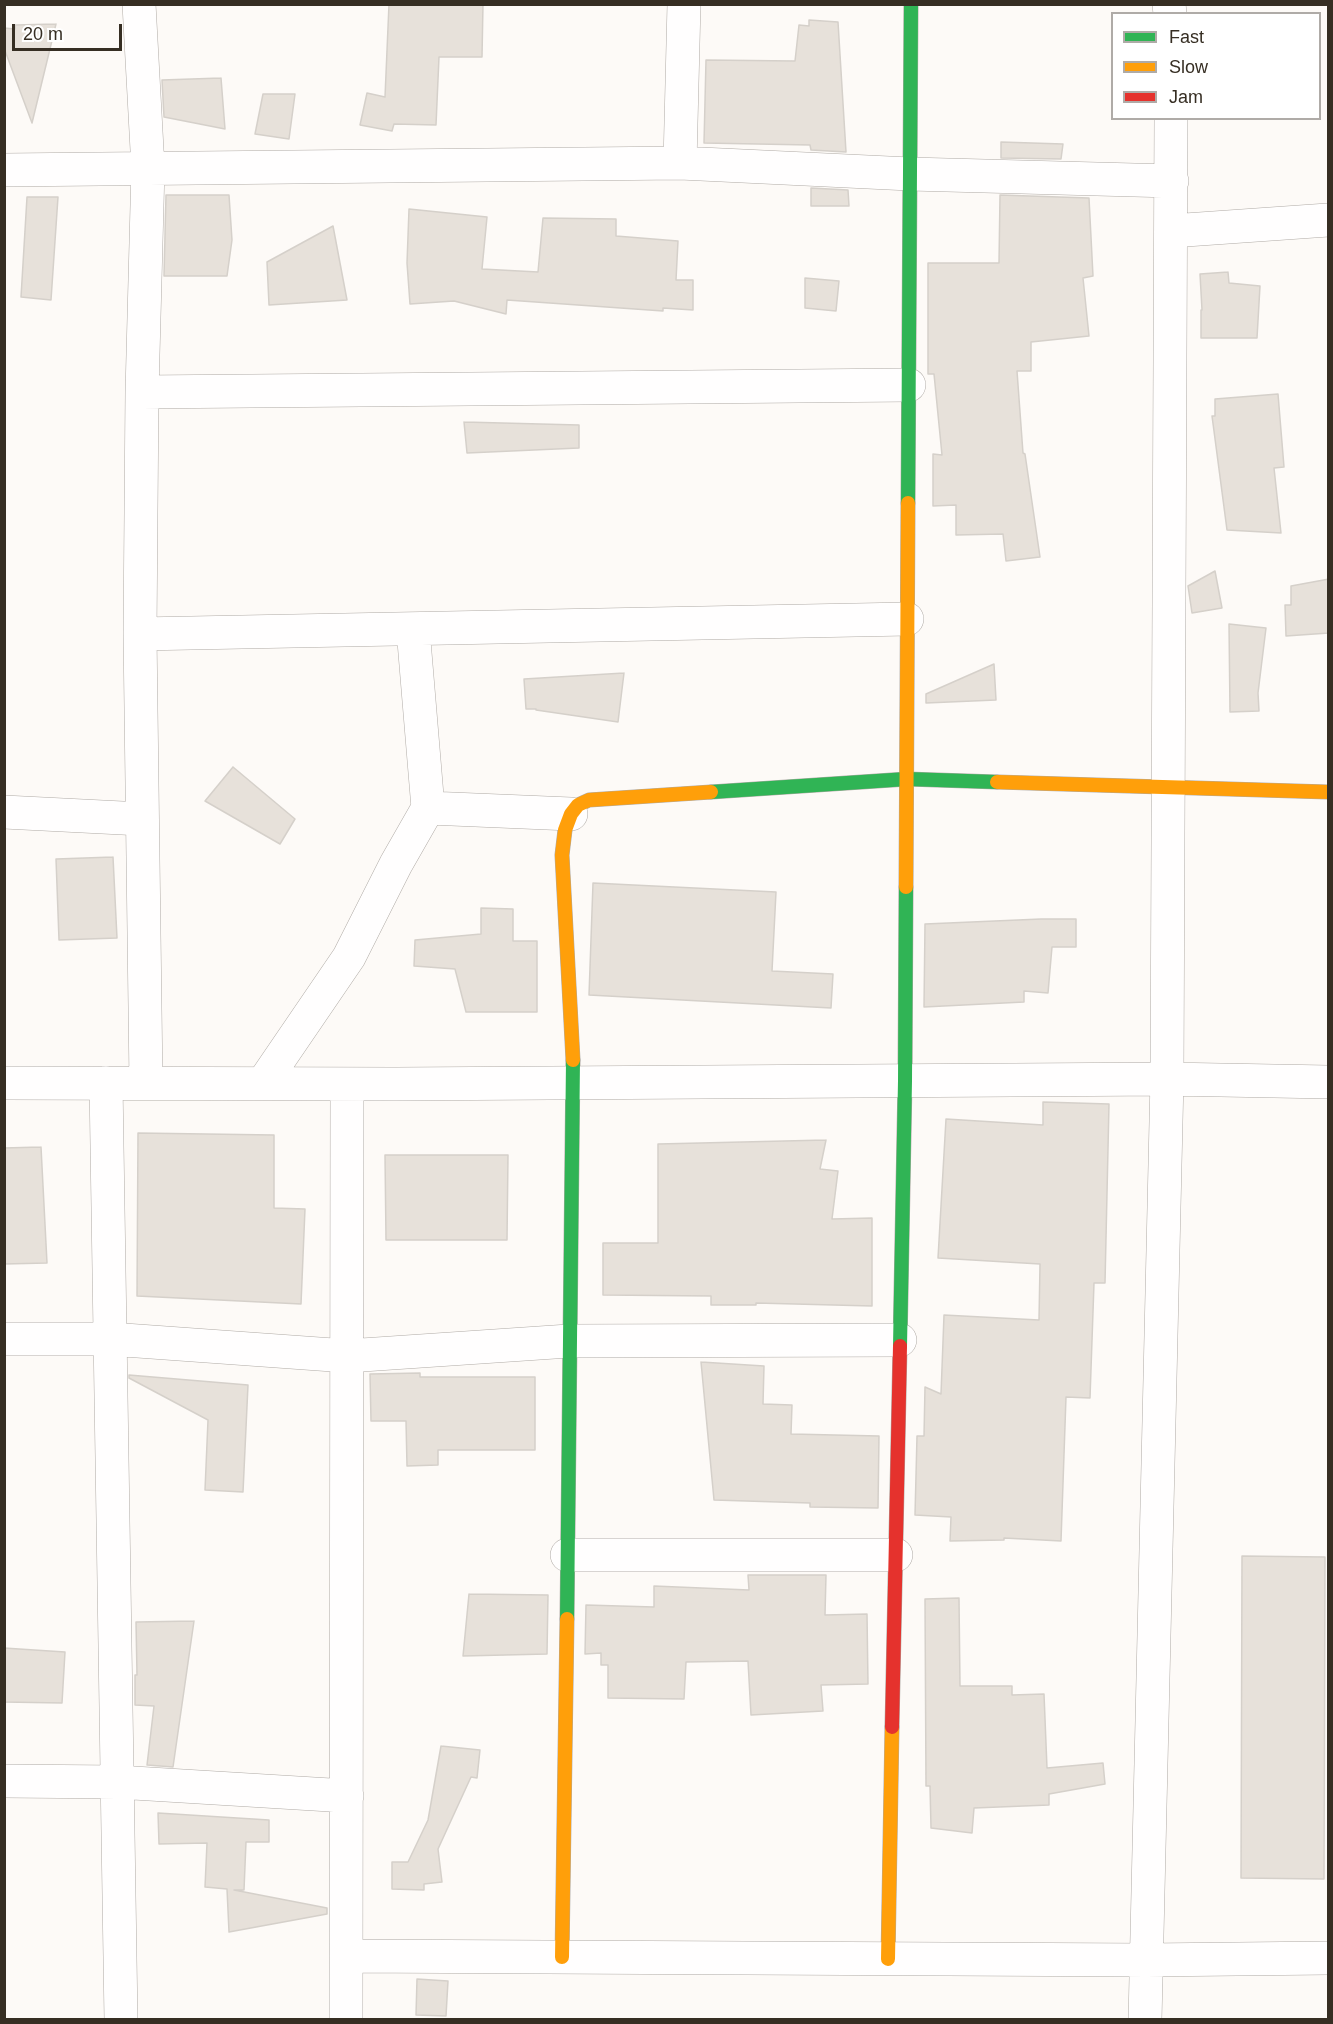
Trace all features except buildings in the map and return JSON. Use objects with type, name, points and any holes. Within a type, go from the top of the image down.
[{"type":"street","points":[[139,4],[148,168],[142,392],[140,634],[146,1082]]},
{"type":"street","points":[[680,163],[684,4]]},
{"type":"street","points":[[888,1959],[905,1081],[910,4]]},
{"type":"street","points":[[1145,2019],[1167,1079],[1171,120]]},
{"type":"street","points":[[4,170],[680,163],[910,174],[1172,181]]},
{"type":"street","points":[[1171,231],[1329,220]]},
{"type":"street","points":[[142,392],[909,385]]},
{"type":"street","points":[[140,634],[907,619]]},
{"type":"street","points":[[263,1083],[349,957],[396,864],[428,808],[413,629]]},
{"type":"street","points":[[562,1957],[574,1083],[562,855],[565,830],[571,814],[578,805],[589,800],[907,779],[1329,792]]},
{"type":"street","points":[[428,808],[571,814]]},
{"type":"street","points":[[4,812],[142,819]]},
{"type":"street","points":[[4,1083],[347,1084],[1167,1079],[1329,1083]]},
{"type":"street","points":[[106,1083],[121,2019]]},
{"type":"street","points":[[346,2019],[347,1084]]},
{"type":"street","points":[[4,1339],[110,1339],[347,1356],[569,1341],[900,1341]]},
{"type":"street","points":[[567,1556],[896,1555]]},
{"type":"street","points":[[4,1781],[117,1782],[347,1796]]},
{"type":"street","points":[[346,1956],[1147,1960],[1329,1958]]},
{"type":"traffic: fast","points":[[908,503],[911,4]]},
{"type":"traffic: fast","points":[[711,792],[907,779],[997,782]]},
{"type":"traffic: fast","points":[[900,1346],[906,887]]},
{"type":"traffic: fast","points":[[567,1619],[573,1060]]},
{"type":"traffic: slow","points":[[906,887],[908,503]]},
{"type":"traffic: slow","points":[[997,782],[1328,792]]},
{"type":"traffic: slow","points":[[573,1060],[562,855],[565,830],[571,814],[578,805],[589,800],[711,792]]},
{"type":"traffic: slow","points":[[562,1957],[567,1619]]},
{"type":"traffic: slow","points":[[888,1959],[892,1727]]},
{"type":"traffic: jam","points":[[892,1727],[900,1346]]}]
